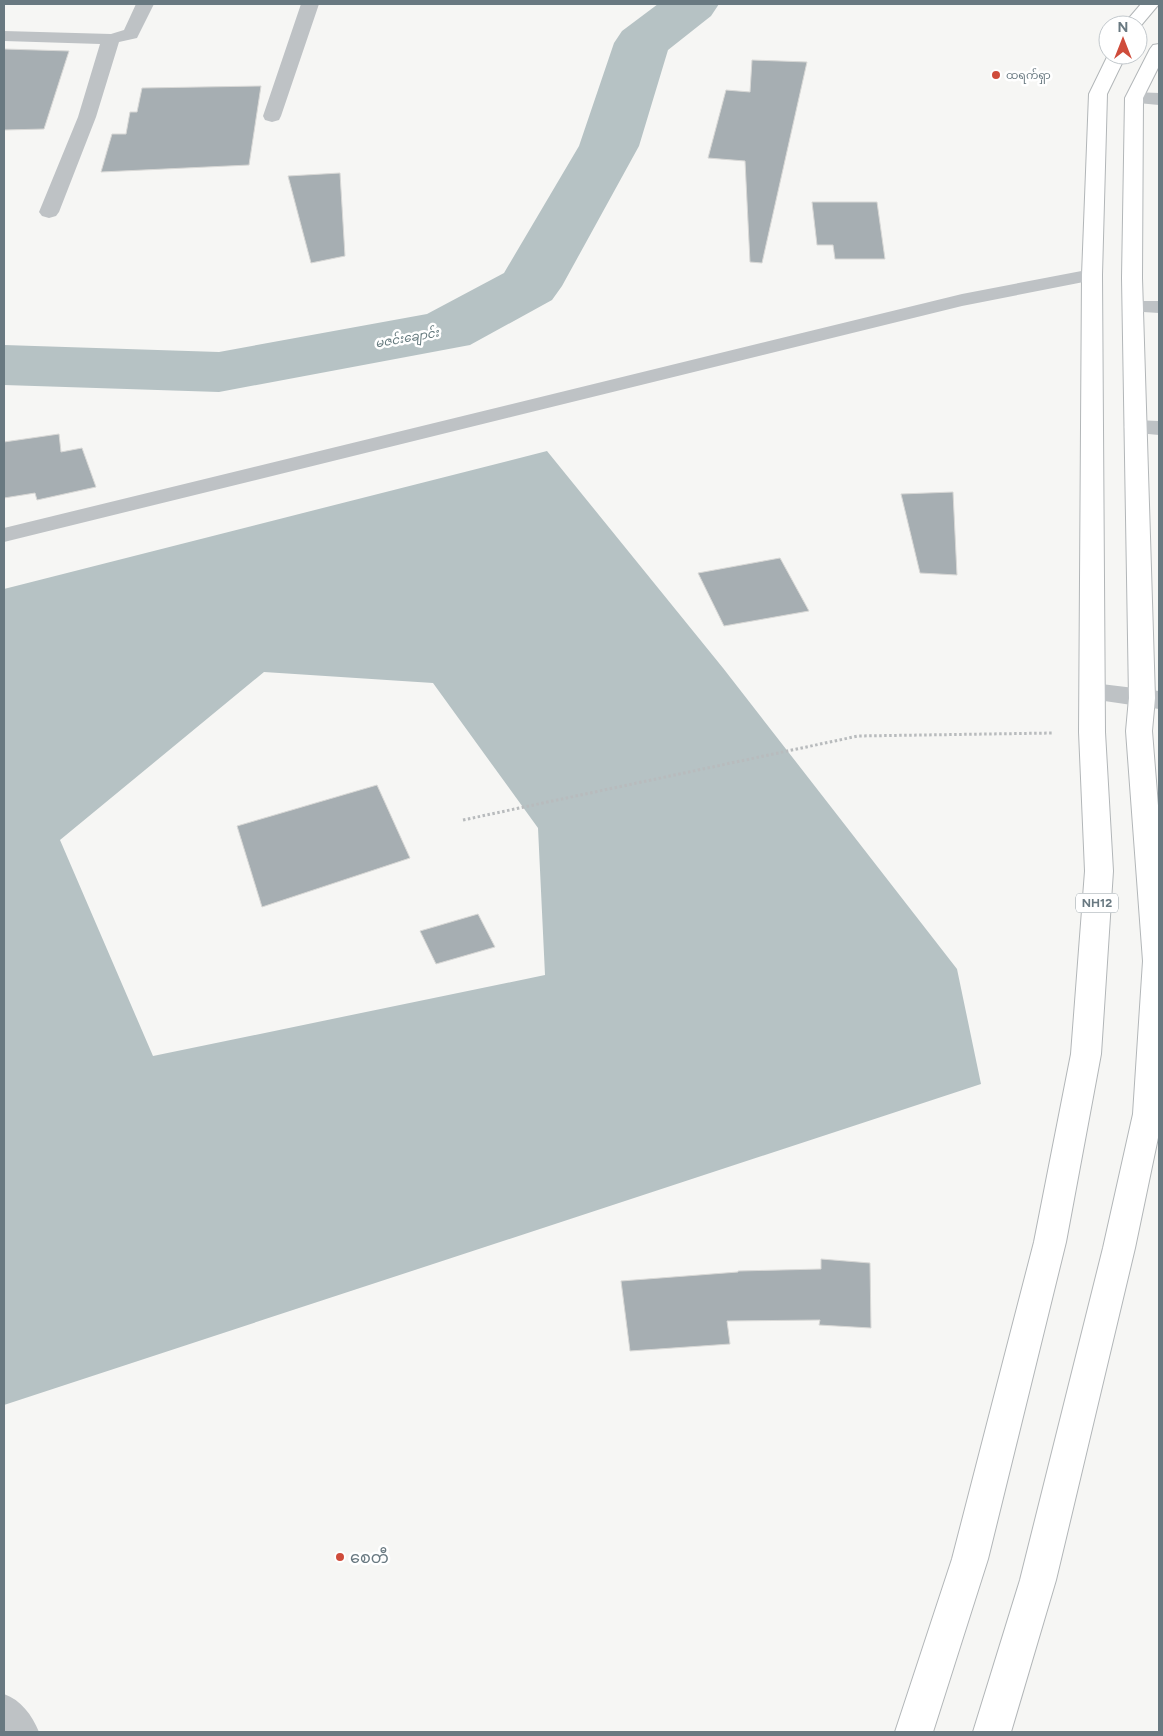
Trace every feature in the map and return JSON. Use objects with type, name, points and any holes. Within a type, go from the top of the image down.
[{"type":"highway","points":[[1141,15],[1150,4]]},
{"type":"highway","points":[[992,1732],[1038,1580],[1124,1229],[1148,1114],[1158,963],[1140,731],[1151,699],[1146,307],[1132,278],[1147,98],[1159,49]]},
{"type":"highway","name":"NH12","points":[[914,1732],[975,1540],[1050,1242],[1086,1054],[1099,871],[1092,732],[1092,275],[1098,94],[1112,65]]},
{"type":"street","points":[[4,36],[111,39],[131,34],[145,4]]},
{"type":"street","points":[[272,116],[310,4]]},
{"type":"street","points":[[49,212],[87,117],[111,39]]},
{"type":"street","points":[[4,535],[962,300],[1092,275]]},
{"type":"street","points":[[1093,692],[1151,699]]},
{"type":"street","points":[[4,1712],[20,1732]]},
{"type":"path","points":[[463,820],[858,736],[1092,732]]},
{"type":"shaded area","points":[[547,451],[723,668],[957,969],[981,1084],[4,1405],[4,589]],"holes":[[[264,672],[433,683],[538,828],[545,975],[153,1056],[60,840]]]},
{"type":"building","points":[[4,49],[69,51],[44,129],[4,130]]},
{"type":"building","points":[[752,60],[807,62],[762,263],[750,262],[745,161],[708,158],[726,90],[750,92]]},
{"type":"building","points":[[261,86],[249,165],[101,172],[112,134],[126,134],[130,112],[137,112],[142,88]]},
{"type":"building","points":[[340,173],[345,256],[311,263],[288,176]]},
{"type":"building","points":[[812,202],[877,202],[885,259],[835,259],[833,245],[817,245]]},
{"type":"building","points":[[59,434],[61,452],[82,448],[96,487],[37,500],[35,493],[4,498],[4,442]]},
{"type":"building","points":[[953,492],[957,575],[920,573],[901,494]]},
{"type":"building","points":[[780,558],[809,611],[724,626],[698,573]]},
{"type":"building","points":[[377,785],[410,858],[262,907],[237,826]]},
{"type":"building","points":[[478,914],[495,947],[436,964],[420,931]]},
{"type":"building","points":[[821,1259],[870,1263],[871,1328],[819,1325],[820,1320],[727,1321],[730,1344],[630,1351],[621,1281],[738,1271],[821,1269]]},
{"type":"waterway","name":"မဇင်းချောင်း","points":[[4,365],[219,372],[446,331],[529,286],[609,146],[642,43],[692,4]]},
{"type":"place","name":"ထရက်ရှာ","points":[[996,75]]},
{"type":"place","name":"စေတီ","points":[[340,1557]]}]
